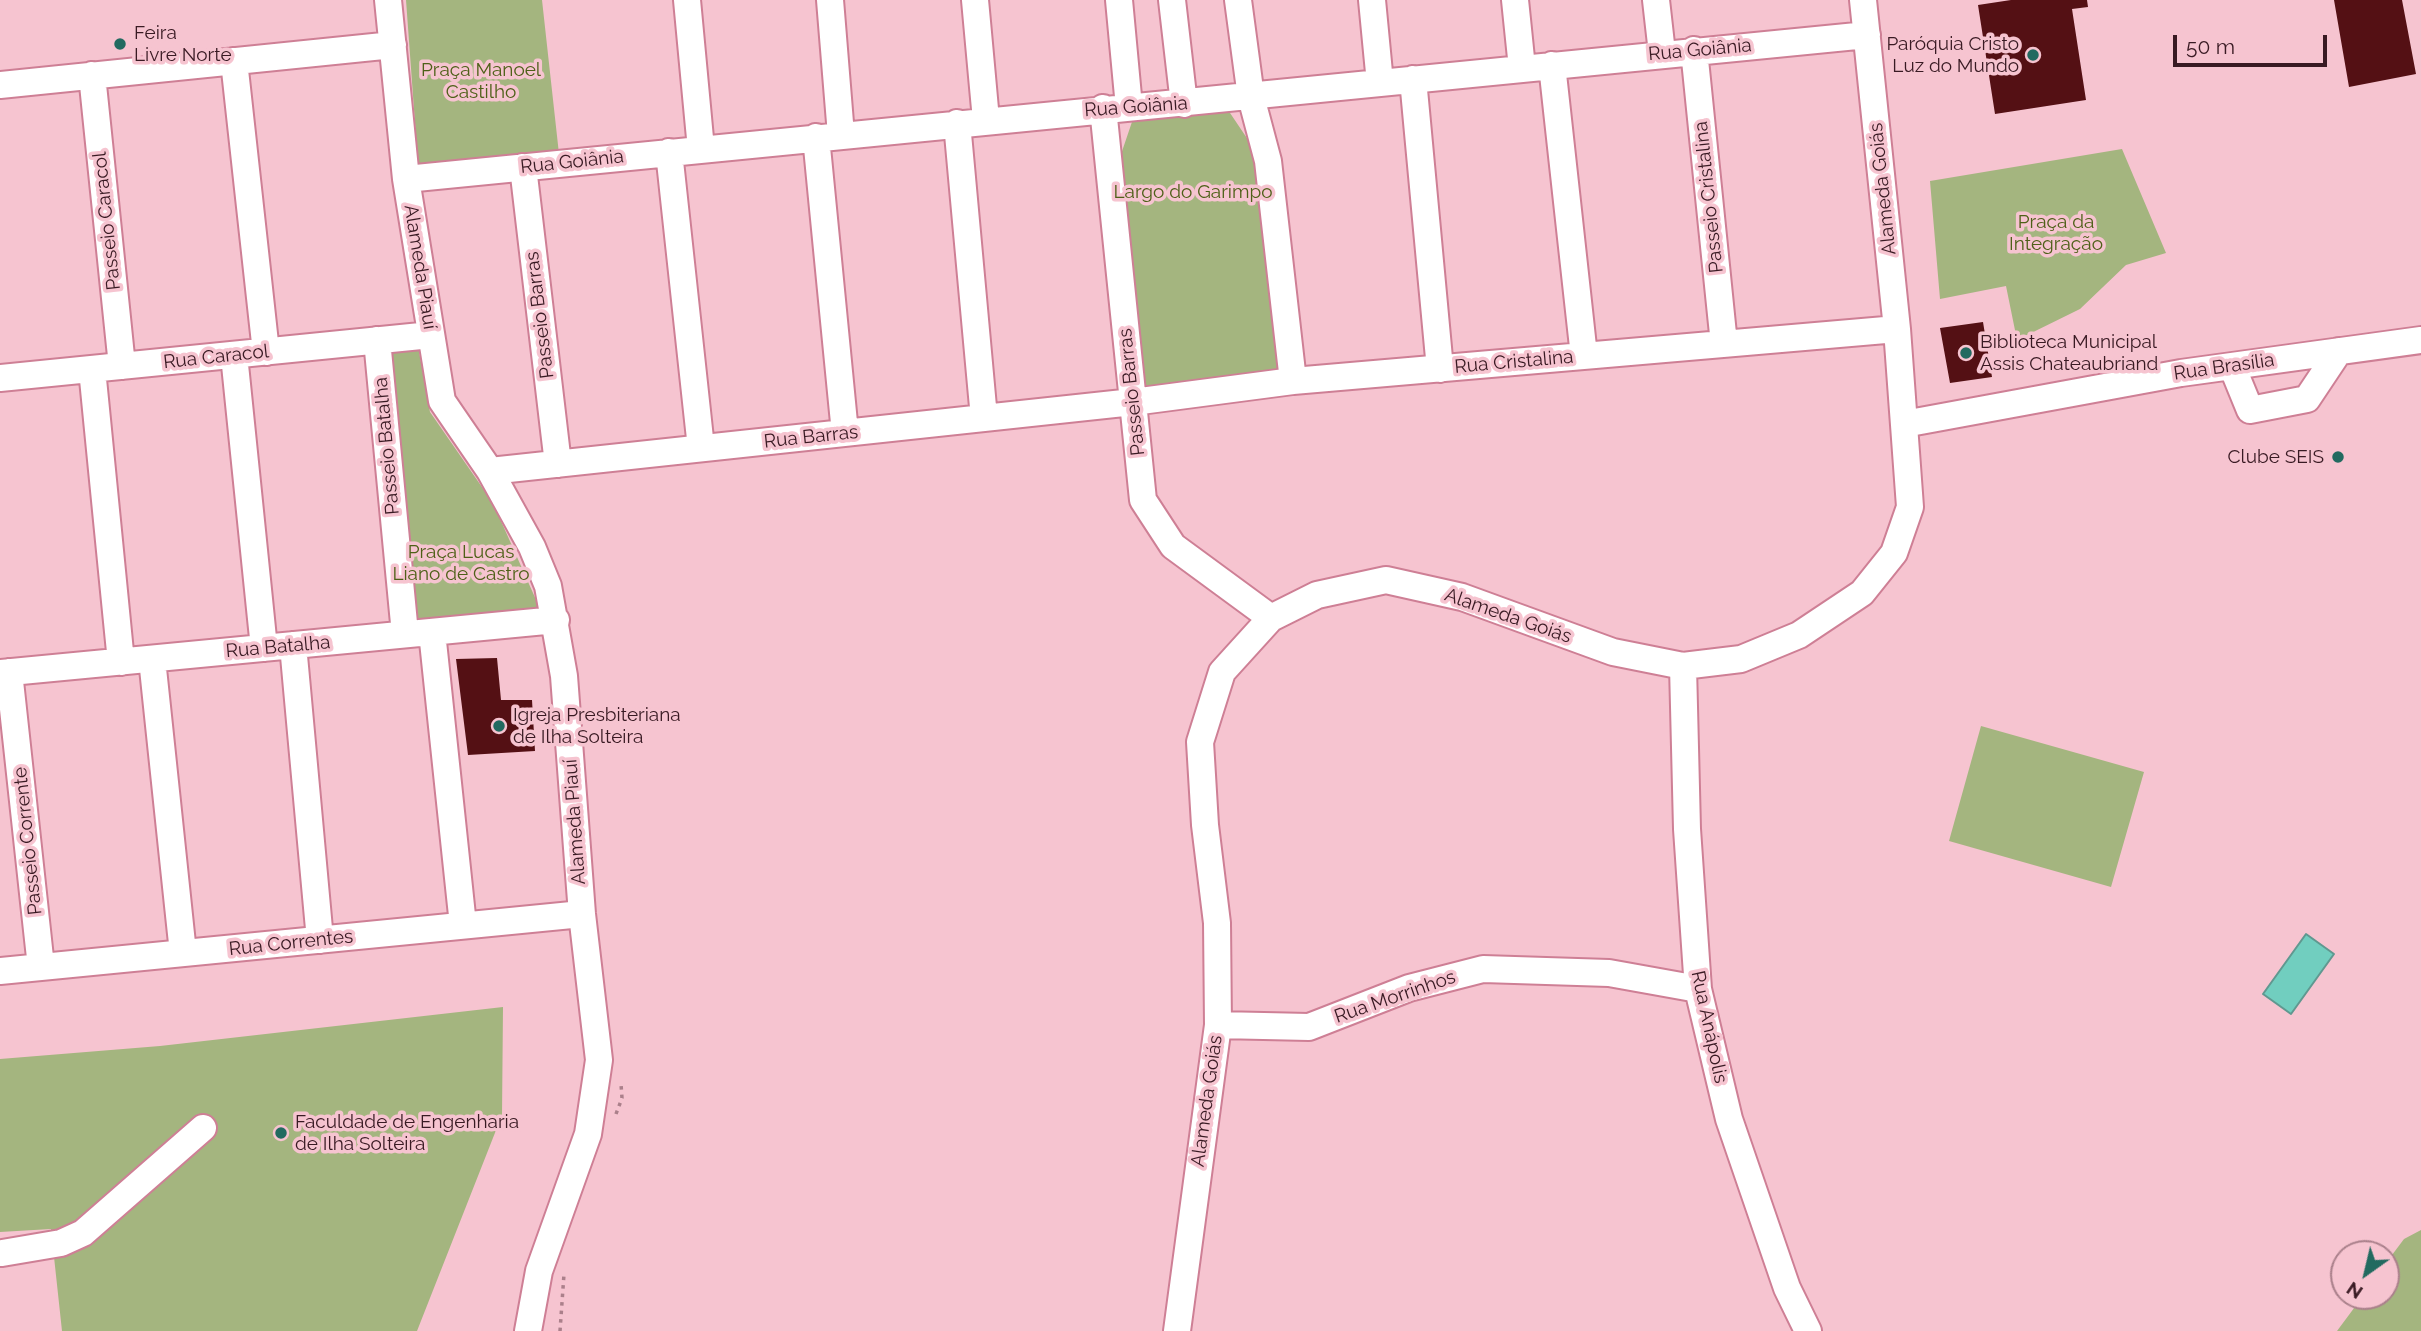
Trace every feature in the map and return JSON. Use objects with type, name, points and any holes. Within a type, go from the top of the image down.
[{"type":"street","name":"Alameda Piauí","points":[[388,0],[406,179],[442,401],[490,471],[532,547],[548,586],[564,676],[582,914],[599,1060],[588,1134],[539,1271],[527,1331]]},
{"type":"street","points":[[687,0],[701,149]]},
{"type":"street","points":[[830,0],[829,136],[845,433]]},
{"type":"street","points":[[975,0],[986,120]]},
{"type":"street","points":[[1119,0],[1129,107]]},
{"type":"street","points":[[1172,0],[1184,104]]},
{"type":"street","points":[[1238,0],[1251,97],[1268,160],[1293,381]]},
{"type":"street","points":[[1372,0],[1380,83]]},
{"type":"street","points":[[1514,0],[1522,68]]},
{"type":"street","points":[[1656,0],[1662,53]]},
{"type":"street","name":"Alameda Goiás","points":[[1177,1331],[1218,1025],[1217,923],[1205,825],[1200,743],[1222,672],[1271,618],[1317,595],[1387,580],[1462,597],[1613,652],[1683,666],[1741,659],[1799,635],[1862,593],[1894,553],[1910,507],[1897,329],[1863,0]]},
{"type":"street","name":"Rua Goiânia","points":[[406,179],[1103,108],[1184,104],[1662,53],[1867,35]]},
{"type":"street","points":[[0,85],[393,45]]},
{"type":"street","name":"Passeio Cristalina","points":[[1693,50],[1724,344]]},
{"type":"street","points":[[234,61],[266,352]]},
{"type":"street","points":[[1552,65],[1584,356]]},
{"type":"street","name":"Passeio Caracol","points":[[92,75],[122,366]]},
{"type":"street","points":[[1413,79],[1440,369]]},
{"type":"street","name":"Passeio Barras","points":[[1103,108],[1143,500],[1173,546],[1271,618]]},
{"type":"street","points":[[957,123],[984,418]]},
{"type":"street","points":[[669,152],[701,448]]},
{"type":"street","name":"Passeio Barras","points":[[523,167],[558,464]]},
{"type":"street","name":"Rua Cristalina","points":[[1133,402],[1293,381],[1897,329]]},
{"type":"street","name":"Rua Caracol","points":[[0,378],[431,335]]},
{"type":"street","name":"Rua Brasília","points":[[1903,424],[2232,366],[2421,340]]},
{"type":"street","name":"Passeio Batalha","points":[[377,341],[405,635]]},
{"type":"street","points":[[2232,366],[2250,411],[2307,399],[2339,351]]},
{"type":"street","points":[[234,355],[264,648]]},
{"type":"street","points":[[92,369],[121,662]]},
{"type":"street","name":"Rua Barras","points":[[490,471],[1133,402]]},
{"type":"street","name":"Rua Batalha","points":[[5,673],[556,620]]},
{"type":"street","points":[[432,632],[463,926]]},
{"type":"street","points":[[293,645],[320,940]]},
{"type":"street","points":[[152,659],[183,953]]},
{"type":"street","name":"Rua Anápolis","points":[[1683,666],[1687,829],[1698,989],[1729,1119],[1787,1288],[1808,1331]]},
{"type":"street","name":"Passeio Corrente","points":[[5,673],[41,967]]},
{"type":"street","name":"Rua Correntes","points":[[0,971],[582,914]]},
{"type":"street","name":"Rua Morrinhos","points":[[1218,1025],[1309,1027],[1409,988],[1482,969],[1609,973],[1698,989]]},
{"type":"street","points":[[2,1253],[61,1243],[83,1233],[203,1128]]},
{"type":"green space","name":"Praça Manoel Castilho","points":[[406,0],[542,0],[559,154],[418,164]]},
{"type":"green space","name":"Largo do Garimpo","points":[[1226,107],[1263,162],[1284,376],[1141,389],[1116,169],[1134,116]]},
{"type":"green space","name":"Praça da Integração","points":[[2122,149],[2166,253],[2126,265],[2080,309],[2017,340],[2006,286],[1940,299],[1930,181]]},
{"type":"green space","name":"Praça Lucas Liano de Castro","points":[[418,346],[430,412],[493,503],[541,611],[413,622],[384,350]]},
{"type":"green space","points":[[1981,726],[2144,772],[2111,887],[1949,841]]},
{"type":"green space","name":"Faculdade de Engenharia de Ilha Solteira","points":[[503,1007],[502,1115],[417,1331],[62,1331],[51,1229],[0,1232],[0,1059],[160,1046]]},
{"type":"green space","points":[[2421,1230],[2421,1331],[2337,1331],[2353,1310],[2400,1310],[2400,1244],[2404,1239]]},
{"type":"shaded area","points":[[2306,934],[2334,954],[2291,1014],[2263,994]]},
{"type":"building","name":"Paróquia Cristo Luz do Mundo","points":[[2011,0],[2087,0],[2088,7],[2072,9],[2086,100],[1995,114],[1978,5]]},
{"type":"building","points":[[2334,0],[2402,0],[2416,74],[2349,87]]},
{"type":"building","name":"Biblioteca Municipal Assis Chateaubriand","points":[[1983,322],[1992,377],[1950,383],[1940,328]]},
{"type":"building","name":"Igreja Presbiteriana de Ilha Solteira","points":[[497,658],[501,700],[532,700],[535,751],[468,755],[456,659]]},
{"type":"place","name":"Feira Livre Norte","points":[[120,44]]},
{"type":"place","name":"Paróquia Cristo Luz do Mundo","points":[[2033,55]]},
{"type":"place","name":"Biblioteca Municipal Assis Chateaubriand","points":[[1966,353]]},
{"type":"place","name":"Clube SEIS","points":[[2338,457]]},
{"type":"place","name":"Igreja Presbiteriana de Ilha Solteira","points":[[499,726]]},
{"type":"place","name":"Faculdade de Engenharia de Ilha Solteira","points":[[281,1133]]}]
